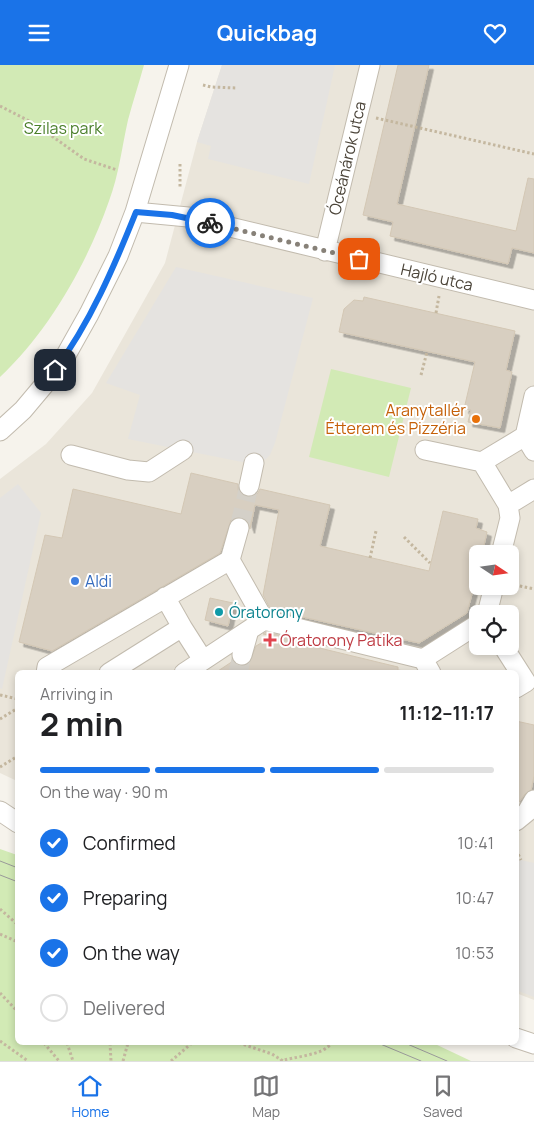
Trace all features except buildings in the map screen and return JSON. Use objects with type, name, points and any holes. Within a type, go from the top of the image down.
[{"type":"street","points":[[0,431],[23,410],[66,355],[118,256],[136,212],[179,65]]},
{"type":"street","name":"Óceánárok utca","points":[[325,251],[370,65]]},
{"type":"street","name":"Hajló utca","points":[[136,212],[188,217],[534,300]]},
{"type":"street","points":[[425,450],[482,462],[529,444],[534,395]]},
{"type":"street","points":[[71,455],[128,471],[149,472],[182,450]]},
{"type":"street","points":[[482,462],[508,505],[510,518],[503,545]]},
{"type":"street","points":[[249,486],[254,463]]},
{"type":"street","points":[[508,505],[534,489]]},
{"type":"street","points":[[239,528],[230,560],[256,625],[242,655]]},
{"type":"street","points":[[46,670],[47,667],[230,560]]},
{"type":"street","points":[[165,597],[203,660]]},
{"type":"street","points":[[188,670],[256,625],[427,666],[469,631]]},
{"type":"street","points":[[114,670],[182,627]]},
{"type":"street","points":[[508,655],[517,670]]},
{"type":"street","points":[[519,819],[528,812],[534,801]]},
{"type":"street","points":[[0,811],[15,821]]},
{"type":"street","points":[[0,828],[15,833]]},
{"type":"street","points":[[519,1038],[534,1044]]},
{"type":"path","points":[[203,85],[236,88]]},
{"type":"path","points":[[0,105],[35,124],[84,159],[117,170]]},
{"type":"path","points":[[358,113],[534,154]]},
{"type":"path","points":[[180,164],[180,189]]},
{"type":"path","points":[[421,375],[427,352]]},
{"type":"path","points":[[370,558],[376,531]]},
{"type":"path","points":[[404,537],[430,563]]},
{"type":"path","points":[[519,586],[534,589]]},
{"type":"path","points":[[0,695],[15,698]]},
{"type":"path","points":[[0,719],[15,710]]},
{"type":"path","points":[[0,767],[15,758]]},
{"type":"path","points":[[519,856],[521,860]]},
{"type":"path","points":[[0,909],[15,922]]},
{"type":"path","points":[[0,934],[15,941]]},
{"type":"path","points":[[0,993],[15,1009]]},
{"type":"path","points":[[0,1041],[28,1061]]},
{"type":"path","points":[[46,1045],[60,1061]]},
{"type":"path","points":[[68,1045],[73,1061]]},
{"type":"path","points":[[110,1045],[111,1061]]},
{"type":"path","points":[[123,1061],[127,1045]]},
{"type":"path","points":[[171,1061],[190,1045]]},
{"type":"path","points":[[245,1045],[272,1054],[282,1061],[320,1051],[330,1045]]},
{"type":"shaded area","points":[[222,65],[534,65],[534,1000],[519,994],[519,670],[15,670],[15,780],[0,773],[0,479],[46,444],[92,393],[165,263],[197,142]]},
{"type":"shaded area","points":[[222,65],[335,65],[309,184],[208,159],[211,146],[197,142]]},
{"type":"shaded area","points":[[176,267],[313,298],[275,443],[270,455],[266,459],[252,464],[128,439],[140,395],[106,383]]},
{"type":"shaded area","points":[[18,484],[41,513],[2,689],[0,688],[0,498]]},
{"type":"shaded area","points":[[519,860],[534,863],[534,997],[519,991]]},
{"type":"green space","name":"Szilas park","points":[[0,65],[144,65],[128,120],[118,171],[90,249],[50,318],[35,339],[0,377]]},
{"type":"green space","points":[[331,369],[411,388],[389,477],[309,457]]},
{"type":"green space","points":[[0,849],[15,854],[15,1045],[437,1045],[471,1061],[0,1061]]},
{"type":"tunnel","points":[[239,528],[249,486]]},
{"type":"tunnel","points":[[239,670],[242,655]]},
{"type":"tram line","points":[[0,861],[15,867]]},
{"type":"tram line","points":[[0,875],[15,881]]},
{"type":"tram line","points":[[383,1045],[421,1061]]},
{"type":"tram line","points":[[410,1045],[447,1061]]},
{"type":"way so far","points":[[210,223],[359,259]]},
{"type":"place","name":"Aranytallér Étterem és Pizzéria","points":[[476,419]]},
{"type":"place","name":"Aldi","points":[[75,581]]},
{"type":"place","name":"Óratorony","points":[[219,612]]},
{"type":"place","name":"Óratorony Patika","points":[[270,640]]},
{"type":"route","points":[[55,370],[66,355],[89,314],[118,256],[136,212],[188,217],[210,223]]}]
